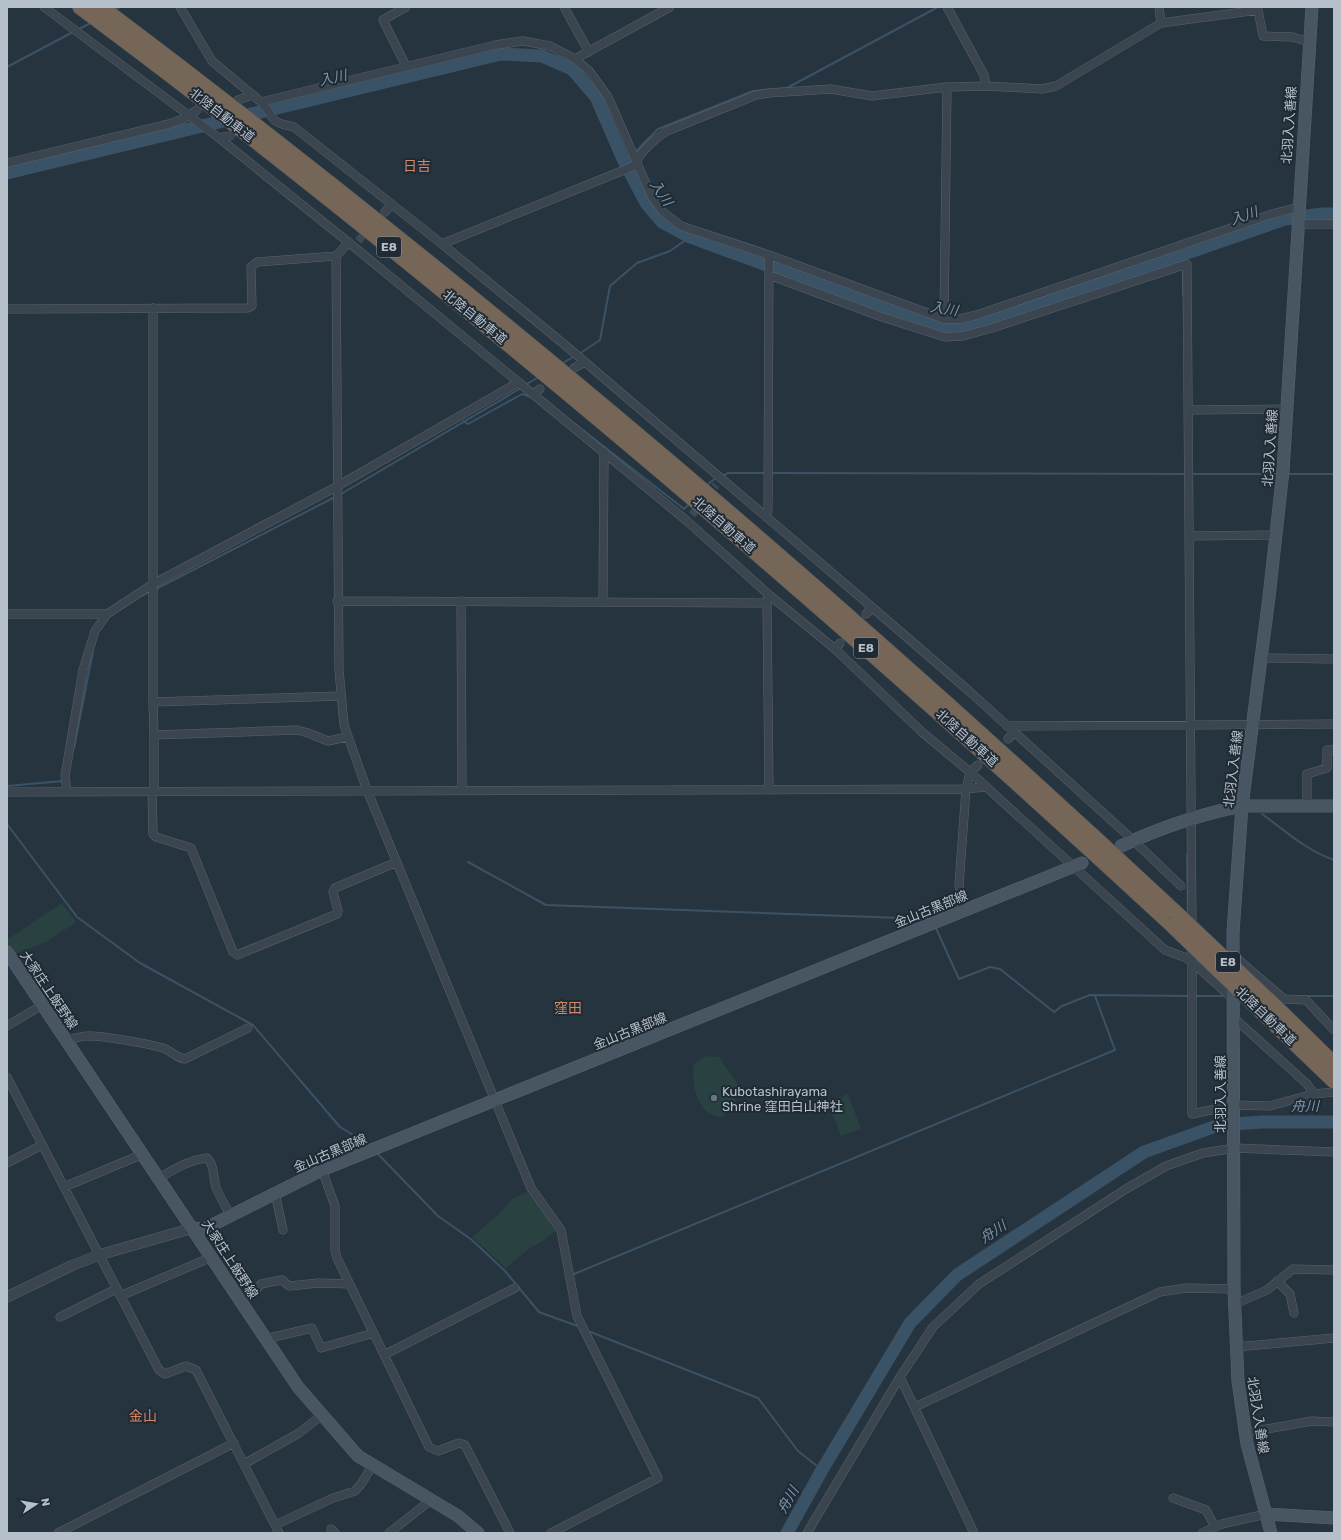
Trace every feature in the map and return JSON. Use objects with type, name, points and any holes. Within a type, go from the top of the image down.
[{"type":"highway","name":"北陸自動車道","points":[[80,7],[241,130],[367,213],[542,363],[562,373],[747,528],[860,626],[1174,911],[1334,1064]]},
{"type":"highway","name":"北陸自動車道","points":[[101,7],[233,102],[241,130]]},
{"type":"highway","name":"北陸自動車道","points":[[562,373],[700,505],[864,646],[1084,844],[1173,926],[1334,1081]]},
{"type":"main road","name":"北羽入入善線","points":[[1271,1533],[1245,1433],[1238,1382],[1234,1289],[1234,896],[1242,806],[1276,535],[1286,409],[1309,42],[1315,7]]},
{"type":"main road","points":[[1121,846],[1192,818],[1242,806],[1334,806]]},
{"type":"main road","name":"金山古黒部線","points":[[193,1228],[204,1229],[322,1170],[1077,864]]},
{"type":"main road","name":"大家庄上飯野線","points":[[7,952],[193,1228],[298,1388],[358,1456],[458,1516],[478,1533]]},
{"type":"main road","points":[[1266,1514],[1334,1518]]},
{"type":"street","points":[[44,7],[219,138],[354,243],[519,382],[536,392],[604,452],[690,518],[768,594],[837,646],[923,733],[1077,864],[1165,950],[1184,956],[1234,1000]]},
{"type":"street","points":[[180,7],[205,52],[212,61],[261,102],[273,124],[294,127],[442,244],[585,362],[719,482],[766,517],[1014,732],[1134,840],[1180,886]]},
{"type":"street","points":[[406,7],[383,20],[406,66]]},
{"type":"street","points":[[564,7],[589,52]]},
{"type":"street","points":[[575,60],[670,7]]},
{"type":"street","points":[[947,7],[984,75],[986,86]]},
{"type":"street","points":[[1159,7],[1161,23]]},
{"type":"street","points":[[442,244],[618,174],[635,163],[657,137],[667,131],[756,95],[785,91],[804,92],[831,89],[872,96],[947,86],[1042,88],[1056,86],[1161,23],[1258,10],[1263,36],[1293,37],[1309,42]]},
{"type":"street","points":[[261,102],[495,45],[523,41],[550,46],[575,60],[589,71],[608,97],[635,163],[652,197],[663,212],[681,226],[769,255],[944,319],[960,319],[977,315],[1269,215],[1299,209]]},
{"type":"street","points":[[944,319],[947,86]]},
{"type":"street","points":[[233,102],[253,95]]},
{"type":"street","points":[[7,163],[169,124],[191,117],[197,110]]},
{"type":"street","points":[[219,138],[241,130]]},
{"type":"street","points":[[385,212],[391,204]]},
{"type":"street","points":[[1297,224],[1334,224]]},
{"type":"street","points":[[7,309],[248,308],[252,306],[252,267],[257,262],[336,256],[354,243]]},
{"type":"street","points":[[766,517],[768,510],[769,255]]},
{"type":"street","points":[[336,256],[337,601],[341,696],[344,725],[347,737],[367,790],[531,1188],[561,1230],[577,1316],[658,1478],[551,1533]]},
{"type":"street","points":[[769,275],[882,317],[945,337],[963,336],[992,328],[1187,264],[1192,818],[1192,1114],[1234,1107],[1270,1106],[1314,1094],[1334,1092]]},
{"type":"street","points":[[153,308],[153,834],[156,837],[191,848],[233,952],[237,955],[337,914],[338,911],[333,892],[335,888],[397,862]]},
{"type":"street","points":[[562,373],[585,362]]},
{"type":"street","points":[[67,792],[65,776],[83,670],[95,631],[107,614],[153,584],[336,487],[519,382]]},
{"type":"street","points":[[1189,410],[1286,409]]},
{"type":"street","points":[[603,601],[604,452]]},
{"type":"street","points":[[1189,536],[1276,535]]},
{"type":"street","points":[[768,594],[769,790]]},
{"type":"street","points":[[337,601],[603,601],[767,603]]},
{"type":"street","points":[[461,601],[462,790]]},
{"type":"street","points":[[866,614],[872,608]]},
{"type":"street","points":[[7,614],[107,614]]},
{"type":"street","points":[[1260,658],[1334,659]]},
{"type":"street","points":[[153,702],[341,696]]},
{"type":"street","points":[[1007,726],[1334,724]]},
{"type":"street","points":[[154,734],[297,730],[308,732],[328,741],[347,737]]},
{"type":"street","points":[[1008,740],[1014,732]]},
{"type":"street","points":[[1307,806],[1308,774],[1328,768],[1328,750],[1334,750]]},
{"type":"street","points":[[962,911],[960,885],[966,789],[970,772],[978,765]]},
{"type":"street","points":[[7,792],[966,789],[985,787]]},
{"type":"street","points":[[1234,956],[1284,999],[1306,1000],[1334,1030]]},
{"type":"street","points":[[7,1026],[42,1006]]},
{"type":"street","points":[[1234,1018],[1307,1084],[1314,1094]]},
{"type":"street","points":[[66,1041],[88,1036],[103,1038],[159,1047],[169,1050],[179,1058],[184,1059],[248,1028]]},
{"type":"street","points":[[7,1077],[159,1370],[165,1374],[186,1366],[196,1370],[277,1529],[333,1498],[355,1491],[373,1465]]},
{"type":"street","points":[[7,1163],[42,1145]]},
{"type":"street","points":[[807,1533],[900,1378],[934,1327],[979,1284],[1126,1189],[1166,1166],[1203,1153],[1235,1148],[1334,1152]]},
{"type":"street","points":[[64,1187],[143,1154]]},
{"type":"street","points":[[159,1178],[186,1163],[197,1159],[207,1158],[214,1170],[216,1189],[230,1215]]},
{"type":"street","points":[[322,1170],[335,1206],[335,1250],[337,1258],[429,1447],[438,1451],[458,1443],[465,1445],[510,1533]]},
{"type":"street","points":[[275,1193],[282,1230]]},
{"type":"street","points":[[7,1297],[71,1266],[99,1255],[193,1228]]},
{"type":"street","points":[[60,1317],[118,1292],[212,1257]]},
{"type":"street","points":[[1235,1304],[1267,1290],[1294,1269],[1334,1270]]},
{"type":"street","points":[[240,1300],[255,1291],[261,1284],[282,1280],[288,1286],[319,1283],[350,1284]]},
{"type":"street","points":[[1277,1281],[1290,1294],[1294,1313]]},
{"type":"street","points":[[384,1355],[515,1288]]},
{"type":"street","points":[[915,1406],[1160,1292],[1186,1288],[1234,1289]]},
{"type":"street","points":[[265,1339],[312,1328],[321,1348],[374,1334]]},
{"type":"street","points":[[1236,1347],[1334,1338]]},
{"type":"street","points":[[900,1378],[915,1406],[974,1533]]},
{"type":"street","points":[[244,1464],[298,1434],[322,1415]]},
{"type":"street","points":[[1245,1433],[1312,1422],[1334,1422]]},
{"type":"street","points":[[58,1533],[234,1443]]},
{"type":"street","points":[[1173,1498],[1206,1510],[1215,1527]]},
{"type":"street","points":[[389,1533],[431,1500]]},
{"type":"street","points":[[1202,1533],[1215,1527],[1266,1514]]},
{"type":"green space","points":[[62,903],[76,922],[46,942],[13,955],[7,947],[7,940]]},
{"type":"green space","points":[[707,1056],[719,1057],[740,1088],[737,1098],[722,1117],[713,1115],[701,1105],[695,1090],[693,1072],[694,1064]]},
{"type":"green space","points":[[848,1094],[861,1129],[841,1136],[828,1102]]},
{"type":"green space","points":[[530,1191],[556,1231],[538,1244],[531,1247],[506,1268],[472,1237],[496,1217],[512,1199]]},
{"type":"waterway","points":[[114,10],[120,7]]},
{"type":"waterway","points":[[634,153],[658,129],[753,91],[787,88],[938,7]]},
{"type":"waterway","points":[[79,29],[91,23]]},
{"type":"waterway","points":[[7,67],[73,32]]},
{"type":"waterway","name":"入川","points":[[7,173],[501,54],[542,56],[572,69],[596,97],[623,159],[646,203],[662,222],[690,237],[930,325],[956,329],[977,326],[1285,219],[1322,214],[1334,214]]},
{"type":"waterway","points":[[623,159],[631,155]]},
{"type":"waterway","points":[[579,354],[600,340],[610,286],[637,263],[670,251],[690,237]]},
{"type":"waterway","name":"入川","points":[[1183,255],[1183,262]]},
{"type":"waterway","points":[[1183,269],[1183,296]]},
{"type":"waterway","points":[[561,364],[575,356]]},
{"type":"waterway","points":[[525,385],[539,377]]},
{"type":"waterway","points":[[341,494],[521,388]]},
{"type":"waterway","points":[[463,421],[468,424],[522,394],[531,397]]},
{"type":"waterway","points":[[575,424],[684,509],[690,503]]},
{"type":"waterway","points":[[722,476],[728,473],[767,473]]},
{"type":"waterway","points":[[771,473],[1187,474]]},
{"type":"waterway","points":[[1191,474],[1279,474]]},
{"type":"waterway","points":[[1287,474],[1334,474]]},
{"type":"waterway","points":[[707,485],[717,477]]},
{"type":"waterway","points":[[156,589],[335,497]]},
{"type":"waterway","points":[[142,596],[150,591]]},
{"type":"waterway","points":[[74,748],[93,651]]},
{"type":"waterway","points":[[7,786],[63,781]]},
{"type":"waterway","points":[[1262,814],[1288,834],[1314,851],[1334,860]]},
{"type":"waterway","points":[[7,824],[77,917],[140,963],[253,1025],[340,1127],[370,1145]]},
{"type":"waterway","points":[[1187,855],[1188,916]]},
{"type":"waterway","points":[[468,862],[546,905],[929,919]]},
{"type":"waterway","points":[[935,926],[959,979],[990,967],[1000,969],[1054,1012],[1062,1006],[1090,995],[1189,996]]},
{"type":"waterway","points":[[574,1274],[1115,1050],[1095,996]]},
{"type":"waterway","points":[[1193,996],[1225,996]]},
{"type":"waterway","points":[[1299,996],[1334,996]]},
{"type":"waterway","name":"舟川","points":[[787,1533],[822,1470],[910,1323],[957,1275],[1144,1152],[1219,1125],[1262,1122],[1334,1122]]},
{"type":"waterway","points":[[377,1153],[438,1216],[472,1240],[505,1271],[539,1312],[580,1327]]},
{"type":"waterway","points":[[588,1331],[758,1398],[798,1451],[822,1470]]},
{"type":"tunnel","points":[[358,241],[370,228]]},
{"type":"tunnel","points":[[692,515],[716,485]]},
{"type":"place","name":"Kubotashirayama Shrine 窪田白山神社","points":[[714,1098]]},
{"type":"district","name":"日吉","points":[[417,166]]},
{"type":"district","name":"窪田","points":[[568,1008]]},
{"type":"district","name":"金山","points":[[143,1416]]}]
